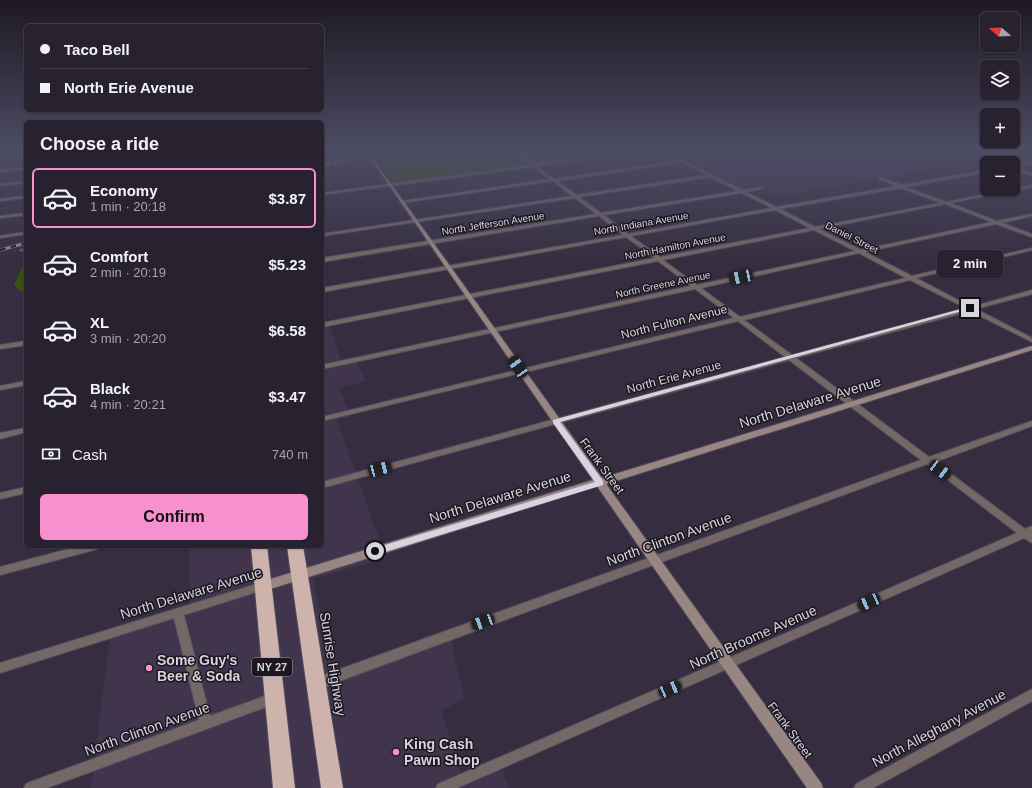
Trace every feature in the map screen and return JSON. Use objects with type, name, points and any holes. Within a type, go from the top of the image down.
[{"type":"highway","name":"NY 27","points":[[259,548],[284,788]]},
{"type":"highway","name":"Sunrise Highway","points":[[295,548],[332,788]]},
{"type":"street","points":[[324,194],[369,188]]},
{"type":"street","name":"Frank Street","points":[[392,188],[415,221],[432,242],[555,421],[656,560],[816,788]]},
{"type":"street","points":[[402,202],[500,188]]},
{"type":"street","points":[[564,188],[927,461],[1029,534]]},
{"type":"street","points":[[324,235],[631,188]]},
{"type":"street","name":"Daniel Street","points":[[733,188],[1032,340]]},
{"type":"street","name":"North Jefferson Avenue","points":[[324,260],[762,188]]},
{"type":"street","name":"North Indiana Avenue","points":[[324,290],[891,188]]},
{"type":"street","points":[[906,188],[1032,236]]},
{"type":"street","name":"North Hamilton Avenue","points":[[324,325],[1023,188]]},
{"type":"street","points":[[0,200],[24,197]]},
{"type":"street","points":[[0,217],[24,214]]},
{"type":"street","name":"North Greene Avenue","points":[[324,367],[1032,215]]},
{"type":"street","points":[[0,237],[24,232]]},
{"type":"street","name":"North Fulton Avenue","points":[[324,419],[1032,249]]},
{"type":"street","name":"North Erie Avenue","points":[[324,484],[1032,292]]},
{"type":"street","points":[[0,347],[24,343]]},
{"type":"street","name":"North Delaware Avenue","points":[[0,668],[1032,348]]},
{"type":"street","points":[[0,388],[24,382]]},
{"type":"street","name":"North Clinton Avenue","points":[[316,683],[1032,423]]},
{"type":"street","points":[[0,436],[24,430]]},
{"type":"street","points":[[0,496],[24,490]]},
{"type":"street","name":"North Broome Avenue","points":[[442,788],[1029,534]]},
{"type":"street","points":[[0,571],[86,548]]},
{"type":"street","points":[[178,613],[206,723]]},
{"type":"street","name":"North Alleghany Avenue","points":[[860,788],[1032,695]]},
{"type":"street","name":"North Clinton Avenue","points":[[30,788],[275,699]]},
{"type":"shaded area","points":[[741,188],[824,188],[778,196],[765,189],[749,192]]},
{"type":"shaded area","points":[[328,321],[341,360],[355,357],[366,381],[339,388],[351,417],[337,420],[386,558],[313,579],[333,672],[449,630],[464,699],[441,711],[461,774],[497,756],[509,788],[91,788],[111,629],[190,606],[189,548],[324,548],[324,322]]},
{"type":"green space","points":[[24,264],[24,292],[20,291],[14,285]]},
{"type":"railway","points":[[0,250],[24,244]]},
{"type":"place","name":"Some Guy's Beer & Soda","points":[[149,668]]},
{"type":"place","name":"King Cash Pawn Shop","points":[[396,752]]},
{"type":"route","points":[[375,551],[600,483],[555,421],[970,308]]}]
